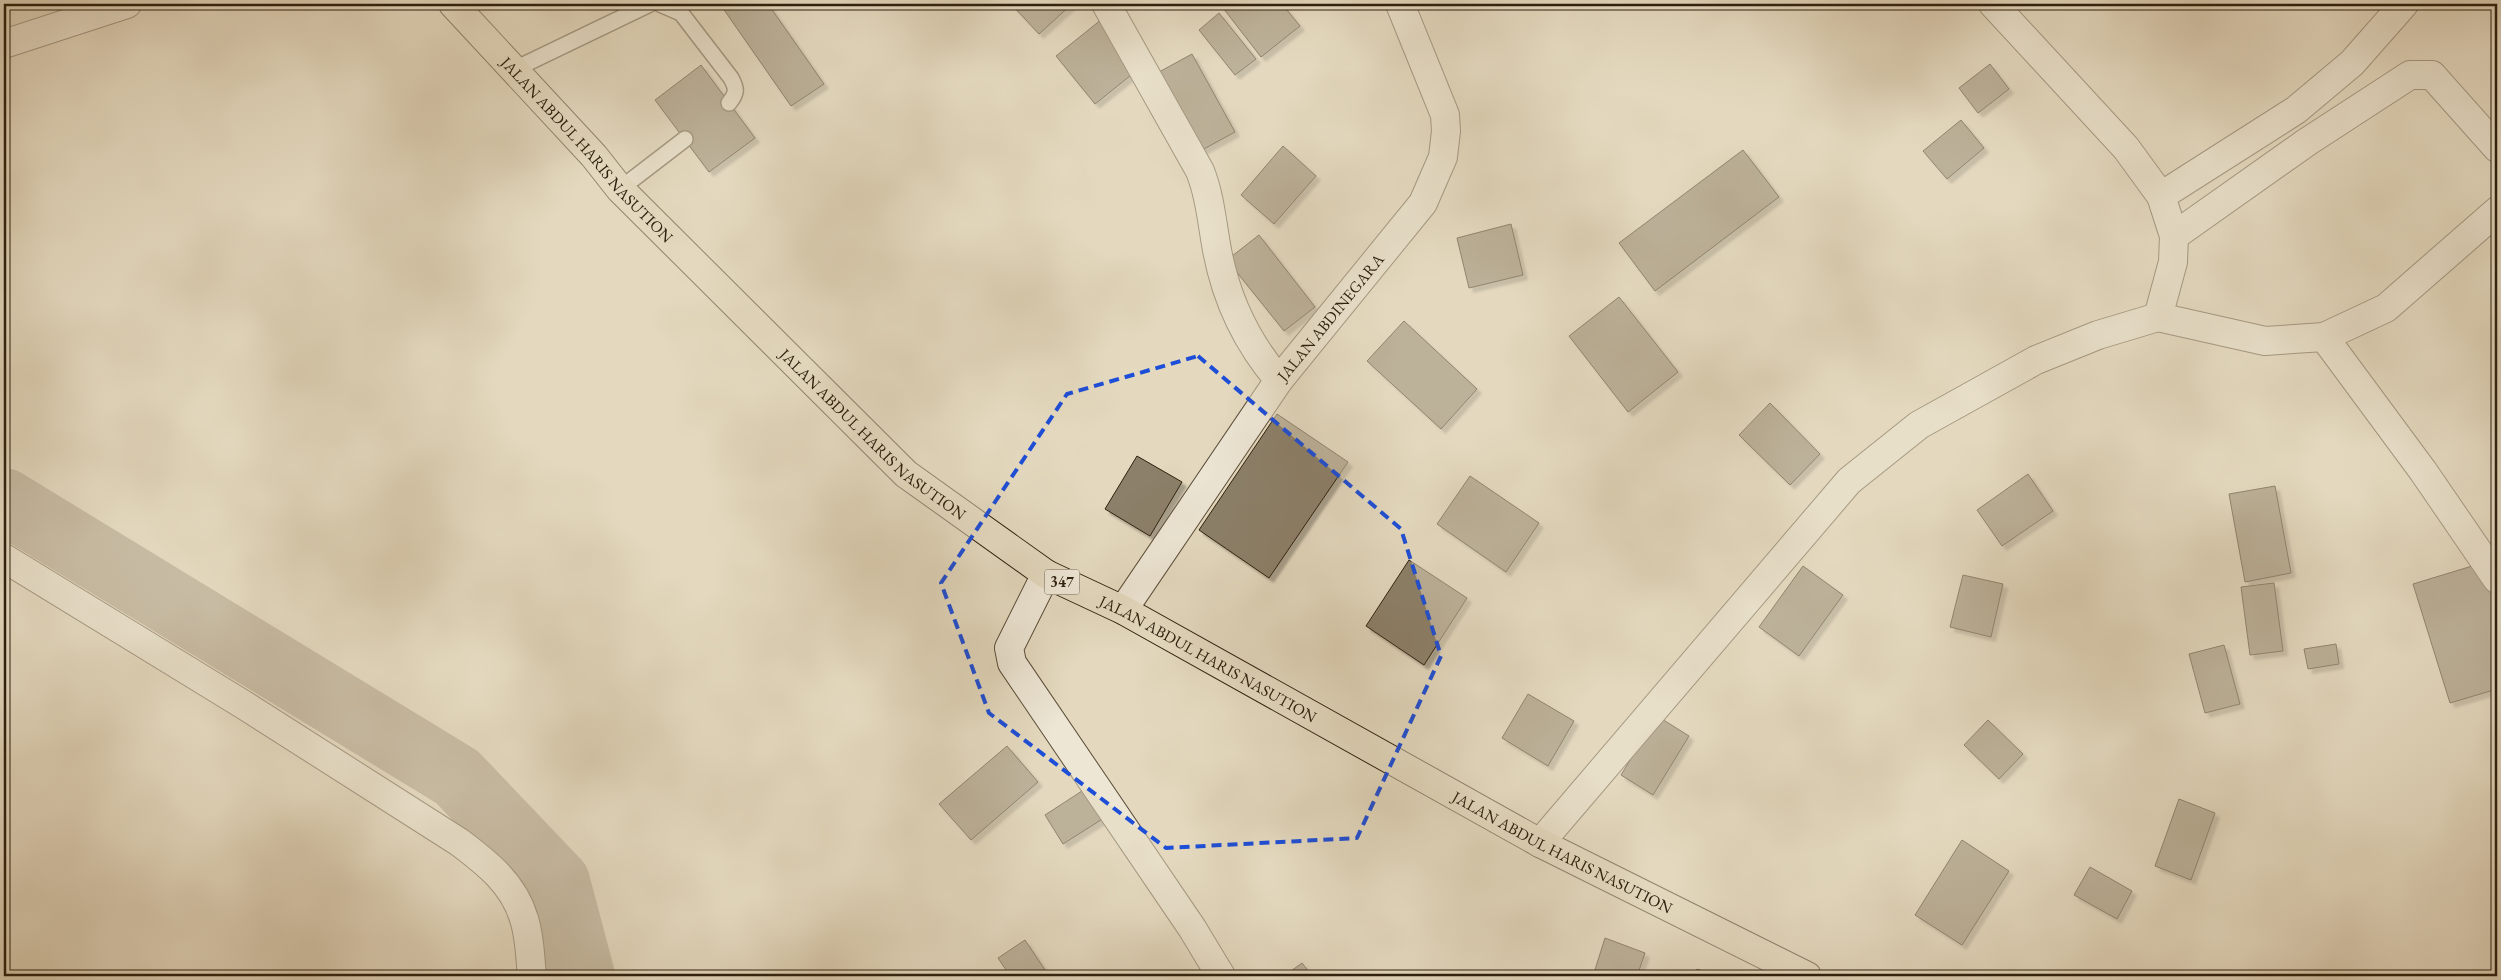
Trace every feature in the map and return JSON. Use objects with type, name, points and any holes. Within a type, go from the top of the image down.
[{"type":"main road","name":"JALAN ABDUL HARIS NASUTION","points":[[453,4],[594,156],[620,189],[906,474],[1046,574],[1123,610],[1540,843],[1806,976]]},
{"type":"street","points":[[4,44],[127,4]]},
{"type":"street","points":[[1106,4],[1200,171],[1207,188],[1217,252],[1236,314],[1269,368],[1279,380]]},
{"type":"street","name":"JALAN ABDINEGARA","points":[[1123,610],[1279,380],[1423,203],[1443,157],[1446,131],[1445,115],[1400,4]]},
{"type":"street","points":[[1993,4],[2126,148],[2161,196],[2174,236],[2174,262],[2158,317]]},
{"type":"street","points":[[2161,196],[2296,110],[2352,63],[2404,4]]},
{"type":"street","points":[[2174,236],[2307,142],[2410,75],[2432,76],[2497,148]]},
{"type":"street","points":[[1540,843],[1849,482],[1919,425],[2036,360],[2098,335],[2158,317],[2265,341],[2324,337],[2386,308],[2497,211]]},
{"type":"street","points":[[2324,337],[2423,471],[2497,579]]},
{"type":"street","points":[[4,558],[244,705],[459,842],[488,863],[505,881],[525,919],[532,976]]},
{"type":"street","points":[[1046,574],[1009,648],[1008,652],[1012,663],[1192,928],[1221,976]]},
{"type":"lane","points":[[515,69],[650,4]]},
{"type":"lane","points":[[660,4],[666,4],[681,13],[731,78],[736,88],[736,94],[729,103]]},
{"type":"lane","points":[[620,189],[685,139]]},
{"type":"highlighted area","points":[[1198,356],[1401,529],[1441,656],[1357,838],[1166,848],[989,713],[941,583],[1067,394]]},
{"type":"building","points":[[720,4],[768,4],[824,84],[791,106]]},
{"type":"building","points":[[1011,4],[1072,4],[1039,34]]},
{"type":"building","points":[[1220,4],[1282,4],[1300,26],[1261,57]]},
{"type":"building","points":[[1219,13],[1256,59],[1235,75],[1199,30]]},
{"type":"building","points":[[1102,19],[1141,67],[1095,104],[1056,56]]},
{"type":"building","points":[[1192,54],[1235,132],[1202,150],[1159,72]]},
{"type":"building","points":[[1990,64],[2009,89],[1978,113],[1959,88]]},
{"type":"building","points":[[701,65],[755,138],[709,172],[655,100]]},
{"type":"building","points":[[1961,120],[1984,148],[1947,179],[1923,151]]},
{"type":"building","points":[[1283,146],[1316,176],[1274,224],[1241,195]]},
{"type":"building","points":[[1743,150],[1779,197],[1655,291],[1619,243]]},
{"type":"building","points":[[1511,224],[1523,275],[1469,288],[1457,238]]},
{"type":"building","points":[[1259,235],[1315,307],[1284,331],[1227,260]]},
{"type":"building","points":[[1619,297],[1678,372],[1628,412],[1569,336]]},
{"type":"building","points":[[1404,321],[1477,389],[1441,429],[1367,361]]},
{"type":"building","points":[[1770,403],[1820,454],[1790,485],[1739,435]]},
{"type":"building","points":[[1277,414],[1348,462],[1269,578],[1199,530]]},
{"type":"building","points":[[1137,456],[1182,482],[1150,536],[1105,509]]},
{"type":"building","points":[[2028,474],[2053,511],[2002,546],[1977,510]]},
{"type":"building","points":[[1470,476],[1539,523],[1506,572],[1437,524]]},
{"type":"building","points":[[2275,486],[2291,573],[2245,582],[2229,494]]},
{"type":"building","points":[[1409,560],[1467,598],[1424,665],[1366,626]]},
{"type":"building","points":[[2482,563],[2497,613],[2497,689],[2450,703],[2413,584]]},
{"type":"building","points":[[1803,566],[1843,595],[1799,656],[1759,627]]},
{"type":"building","points":[[1963,575],[2003,584],[1991,637],[1950,627]]},
{"type":"building","points":[[2274,583],[2283,651],[2250,655],[2241,587]]},
{"type":"building","points":[[2336,644],[2339,664],[2308,669],[2304,649]]},
{"type":"building","points":[[2224,645],[2240,704],[2205,713],[2189,654]]},
{"type":"building","points":[[1528,694],[1574,721],[1548,766],[1502,738]]},
{"type":"building","points":[[1657,716],[1689,736],[1653,795],[1621,775]]},
{"type":"building","points":[[1988,720],[2023,754],[1999,779],[1964,745]]},
{"type":"building","points":[[1007,746],[1038,782],[971,840],[939,804]]},
{"type":"building","points":[[1085,789],[1104,818],[1063,844],[1045,815]]},
{"type":"building","points":[[2179,799],[2215,813],[2191,880],[2155,866]]},
{"type":"building","points":[[1962,840],[2009,871],[1962,945],[1915,915]]},
{"type":"building","points":[[2090,867],[2132,891],[2117,919],[2074,895]]},
{"type":"building","points":[[1605,938],[1645,953],[1637,976],[1593,976]]},
{"type":"building","points":[[1025,940],[1049,976],[1010,976],[998,958]]},
{"type":"building","points":[[1302,963],[1312,976],[1284,976]]},
{"type":"building","points":[[1697,969],[1718,976],[1694,976]]},
{"type":"waterway","points":[[4,501],[457,777],[557,882],[582,976]]}]
